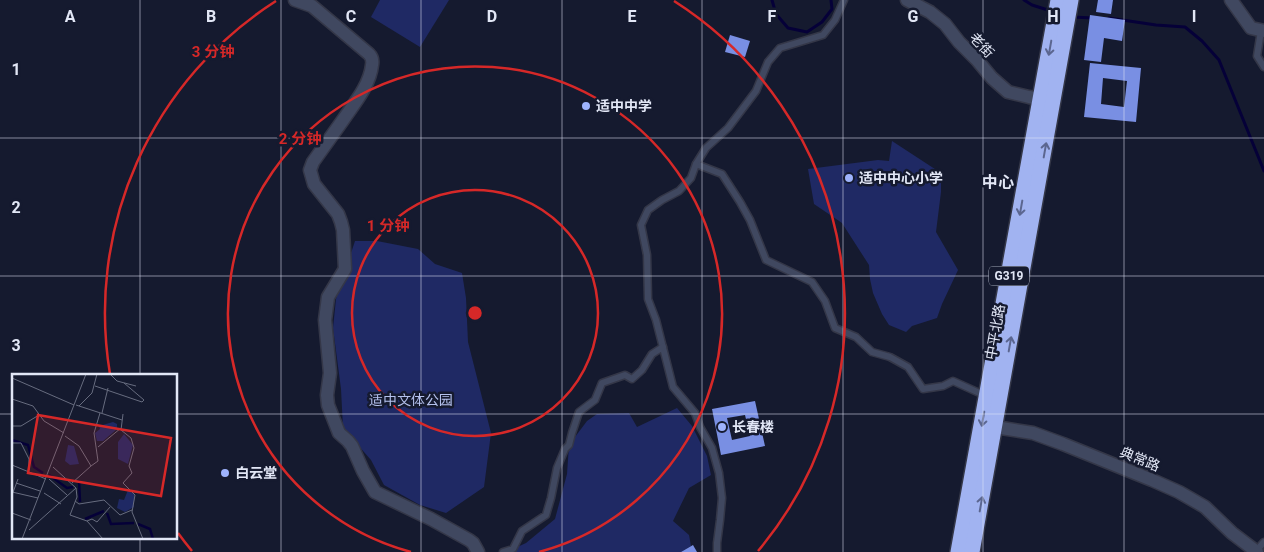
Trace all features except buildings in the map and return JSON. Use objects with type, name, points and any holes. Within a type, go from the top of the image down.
[{"type":"highway","name":"G319","points":[[958,552],[1058,0]]},
{"type":"highway","name":"中平北路","points":[[972,552],[1072,0]]},
{"type":"street","points":[[295,0],[312,6],[372,58],[372,66],[365,86],[313,162],[310,170],[314,184],[338,214],[343,230],[345,269],[328,296],[325,315],[330,373],[329,409],[339,433],[352,446],[375,492],[469,540],[478,552]]},
{"type":"street","name":"老街","points":[[908,0],[930,12],[945,24],[992,78],[1008,92],[1040,99]]},
{"type":"street","points":[[1231,0],[1251,28],[1262,31]]},
{"type":"street","name":"典常路","points":[[994,428],[1033,434],[1055,441],[1179,492],[1205,507],[1232,533],[1259,548]]},
{"type":"lane","points":[[717,552],[722,498],[719,473],[712,448],[700,427],[695,413],[673,387],[656,320],[648,300],[647,254],[642,225],[648,210],[679,191],[691,178],[696,164],[706,148],[728,128],[756,92],[768,62],[780,48],[823,35],[835,20],[844,0]]},
{"type":"lane","points":[[1262,31],[1257,56],[1264,67]]},
{"type":"lane","points":[[696,164],[722,174],[750,220],[766,260],[812,282],[825,301],[835,328],[856,337],[872,352],[908,367],[924,389],[943,386],[953,381],[987,396]]},
{"type":"lane","points":[[503,552],[513,549],[522,532],[546,515],[557,468],[565,449],[569,445],[579,412],[595,400],[602,383],[625,375],[632,379],[642,370],[652,354],[662,347]]},
{"type":"green space","points":[[380,0],[449,0],[420,47],[371,17]]},
{"type":"green space","points":[[892,141],[941,173],[941,192],[936,232],[958,270],[937,318],[912,326],[906,332],[889,325],[882,314],[873,293],[869,265],[842,223],[814,204],[808,169],[878,160],[889,161]]},
{"type":"green space","name":"适中文体公园","points":[[355,241],[377,241],[418,249],[435,264],[462,273],[466,298],[468,342],[491,433],[484,487],[446,513],[420,505],[384,485],[371,460],[343,428],[341,389],[333,328],[336,299]]},
{"type":"green space","points":[[677,408],[692,426],[707,456],[711,475],[689,488],[673,521],[689,535],[691,546],[681,552],[516,552],[513,549],[526,543],[555,519],[567,474],[569,445],[587,421],[597,414],[629,413],[637,427]]},
{"type":"waterway","points":[[772,0],[776,14],[788,28],[807,32],[822,22],[832,9],[831,0]]},
{"type":"waterway","points":[[1024,0],[1032,5],[1051,11]]},
{"type":"waterway","points":[[1072,17],[1093,18]]},
{"type":"waterway","points":[[1109,18],[1185,27],[1202,41],[1219,60],[1264,171]]},
{"type":"place","name":"适中中学","points":[[586,106]]},
{"type":"place","name":"适中中心小学","points":[[849,178]]},
{"type":"place","name":"长春楼","points":[[722,427]]},
{"type":"place","name":"白云堂","points":[[225,473]]},
{"type":"district","name":"中心","points":[[998,182]]}]
